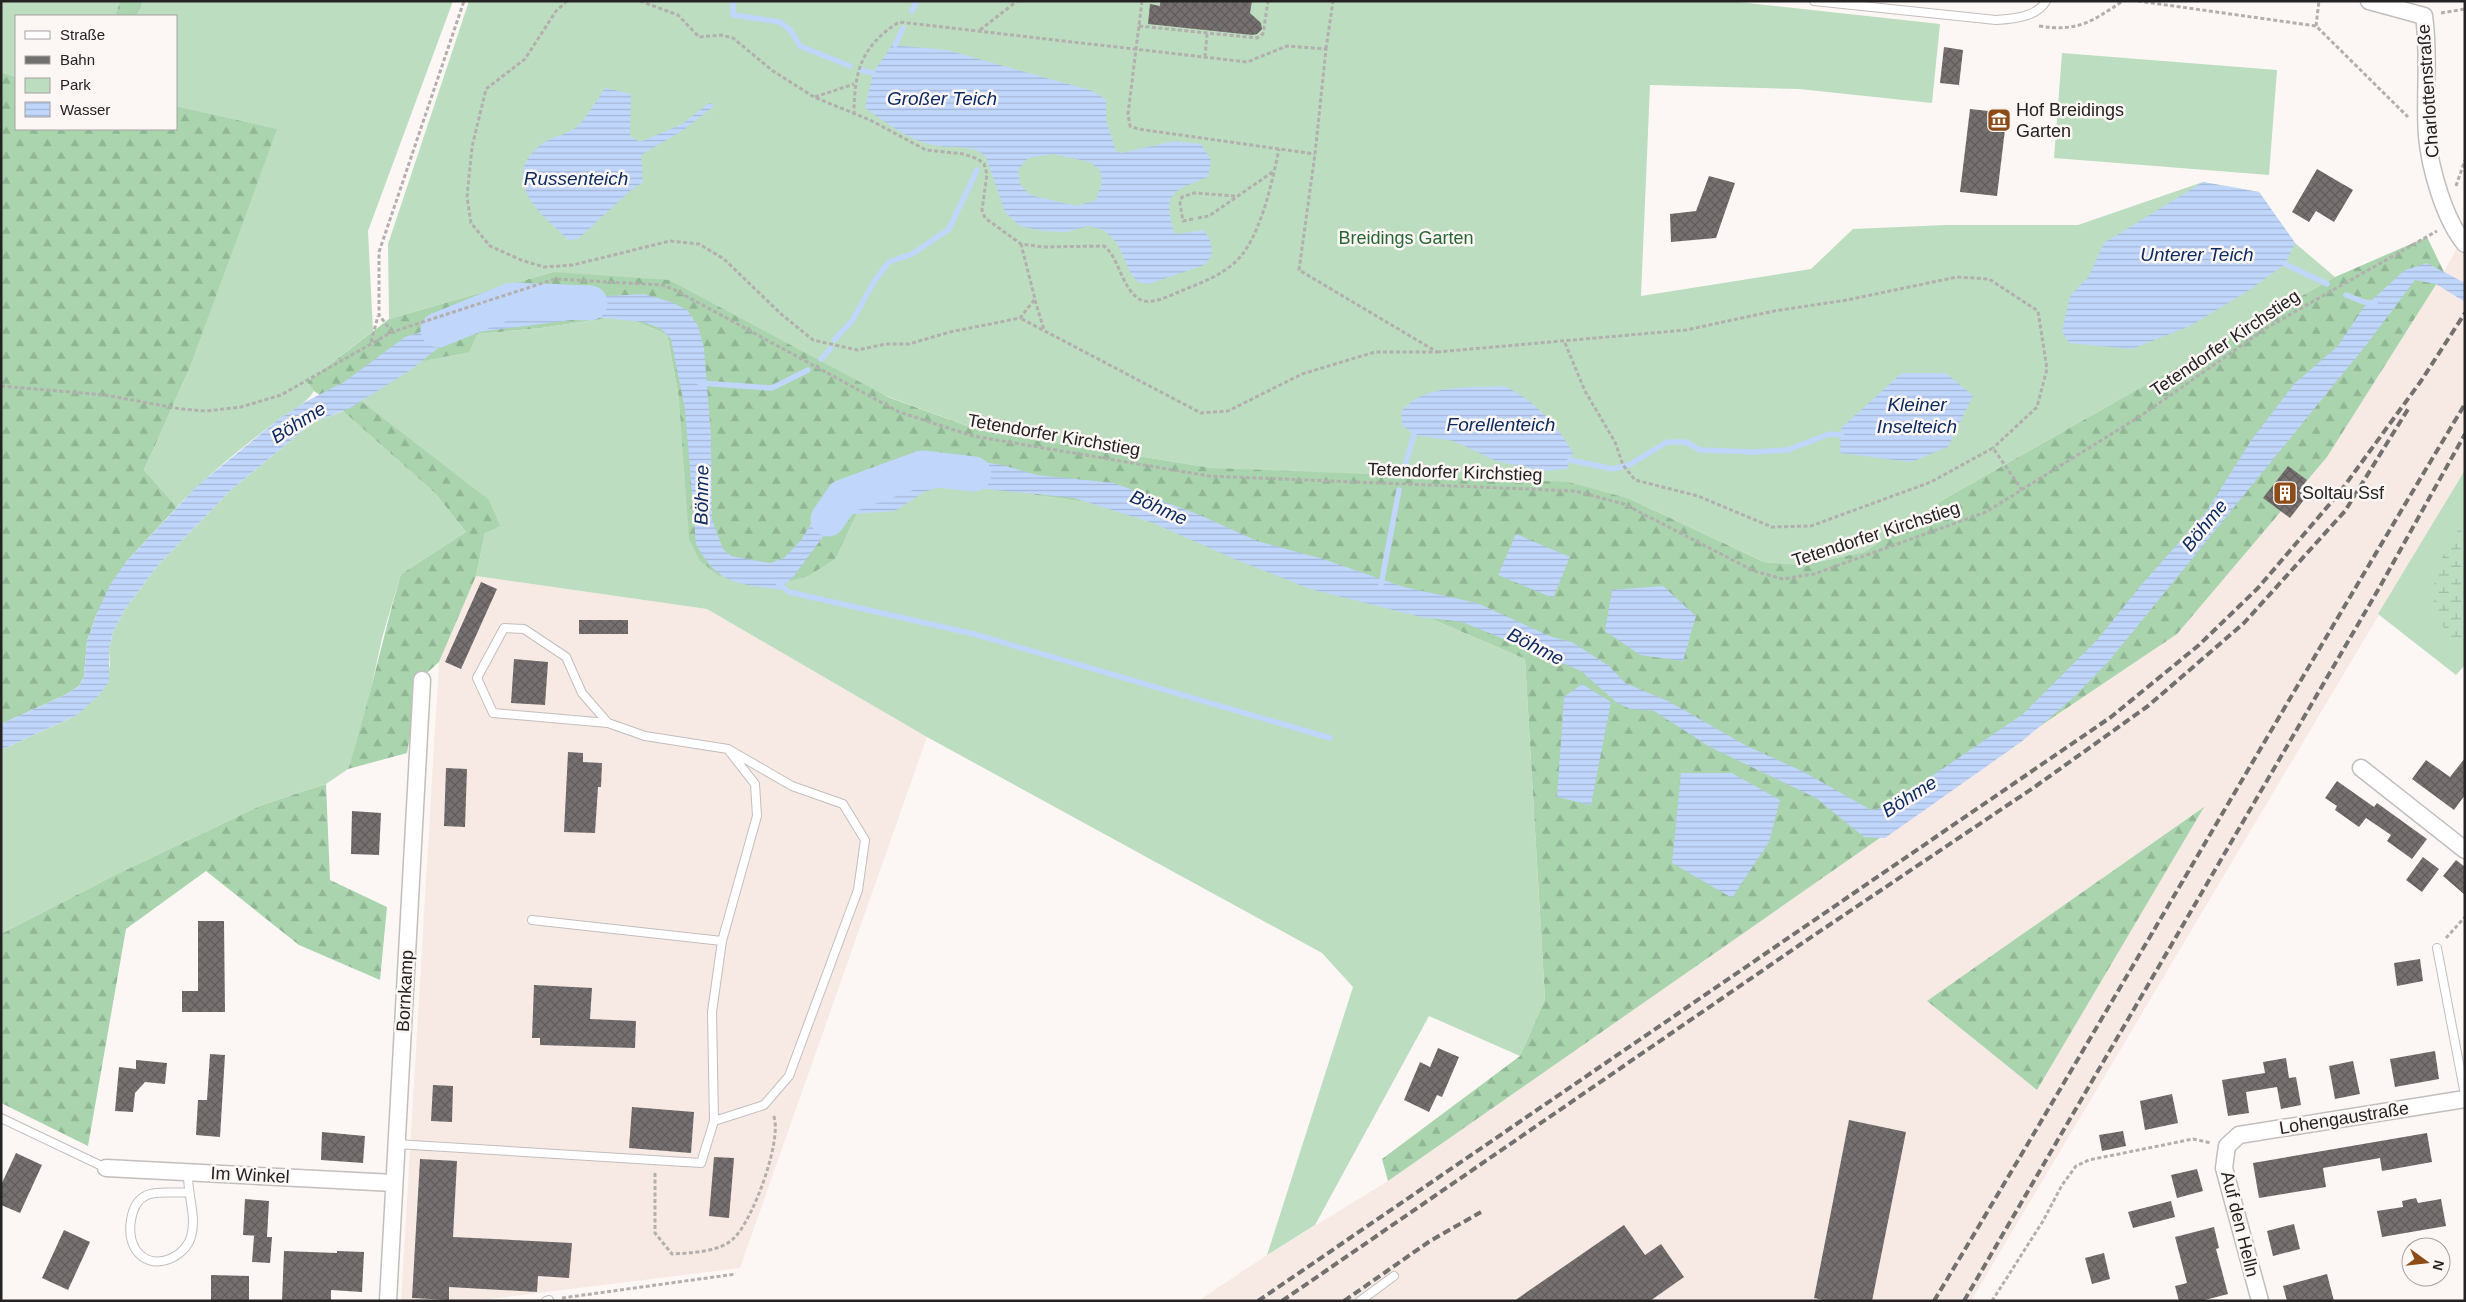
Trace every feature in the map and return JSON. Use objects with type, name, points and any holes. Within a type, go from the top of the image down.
[{"type":"street","name":"Charlottenstraße","points":[[2370,1],[2424,16],[2428,43],[2427,136],[2443,203],[2451,223],[2465,244]]},
{"type":"street","name":"Bornkamp","points":[[388,1301],[422,680]]},
{"type":"street","points":[[2360,768],[2465,850]]},
{"type":"street","name":"Lohengaustraße","points":[[2227,1146],[2239,1135],[2465,1099]]},
{"type":"street","name":"Auf den Helln","points":[[2227,1146],[2224,1168],[2260,1301]]},
{"type":"street","name":"Im Winkel","points":[[106,1168],[394,1183]]},
{"type":"lane","points":[[1814,1],[1996,20],[2020,19],[2044,6],[2046,1]]},
{"type":"lane","points":[[608,723],[582,693],[566,657],[524,629],[504,628],[477,678],[493,713],[608,723],[645,736],[728,749],[792,786],[843,804],[865,840],[858,890],[790,1076],[764,1105],[714,1121]]},
{"type":"lane","points":[[396,1144],[701,1163],[714,1121],[712,1012],[722,940],[757,816],[755,784],[728,749]]},
{"type":"lane","points":[[532,920],[722,940]]},
{"type":"lane","points":[[2437,948],[2465,1095]]},
{"type":"lane","points":[[1,1118],[106,1168]]},
{"type":"lane","points":[[188,1172],[188,1192],[193,1224],[190,1240],[184,1250],[177,1257],[165,1261],[145,1257],[137,1251],[132,1242],[131,1223],[134,1206],[147,1194],[188,1192]]},
{"type":"lane","points":[[1360,1301],[1394,1276]]},
{"type":"path","points":[[371,342],[379,315],[379,252],[464,1]]},
{"type":"path","points":[[568,1],[556,11],[525,59],[486,89],[472,147],[467,197],[471,223],[490,246],[520,260],[544,267],[572,265],[670,241],[699,244],[724,259],[781,314],[813,340],[857,350],[886,344],[909,344],[950,332],[1020,318],[1201,413],[1228,412],[1302,374],[1376,352],[1437,352],[1686,330],[1774,311],[1847,300],[1956,277],[1989,279],[2038,311],[2047,370],[2037,407],[1993,448],[1931,482],[1812,526],[1772,528],[1698,496],[1635,480],[1624,466],[1615,442],[1585,391],[1565,342]]},
{"type":"path","points":[[640,1],[678,14],[699,36],[721,35],[733,38],[773,71],[814,97],[870,120],[926,150],[964,154],[978,159],[984,164],[986,174],[982,210],[985,218],[1021,244],[1044,248],[1104,246],[1110,251],[1130,291],[1140,300],[1150,302],[1164,298],[1217,276],[1234,264],[1249,244],[1274,171],[1279,149]]},
{"type":"path","points":[[979,30],[1017,1]]},
{"type":"path","points":[[1142,1],[1128,114],[1130,126],[1138,129],[1316,154]]},
{"type":"path","points":[[1139,26],[1257,38],[1263,34],[1268,1]]},
{"type":"path","points":[[1333,1],[1326,49],[1316,154],[1299,270],[1437,352]]},
{"type":"path","points":[[2020,19],[2042,26],[2074,28],[2094,20],[2123,1]]},
{"type":"path","points":[[2138,1],[2316,26],[2427,136]]},
{"type":"path","points":[[2316,26],[2319,1]]},
{"type":"path","points":[[2424,16],[2465,9]]},
{"type":"path","points":[[854,115],[854,84],[869,48],[882,32],[899,22],[1247,62],[1287,46],[1326,49]]},
{"type":"path","points":[[1204,57],[1208,34]]},
{"type":"path","points":[[814,97],[854,84]]},
{"type":"path","points":[[1236,196],[1194,192],[1182,196],[1180,203],[1183,220],[1209,216],[1274,171]]},
{"type":"path","name":"Tetendorfer Kirchstieg","points":[[1,386],[105,395],[181,409],[206,411],[240,407],[281,395],[371,342],[392,332],[555,279],[662,285],[676,290],[899,412],[973,436],[1209,476],[1575,491],[1624,504],[1754,571],[1783,579],[1814,574],[1986,512],[2142,414],[2268,327],[2451,223]]},
{"type":"path","points":[[1021,244],[1044,330]]},
{"type":"path","points":[[1020,318],[1035,299]]},
{"type":"path","points":[[379,315],[392,332]]},
{"type":"path","points":[[1993,448],[2022,490]]},
{"type":"path","points":[[2437,948],[2465,917]]},
{"type":"path","points":[[655,1160],[655,1233],[672,1254],[705,1252],[734,1239],[752,1211],[768,1165],[777,1130],[774,1115],[764,1105]]},
{"type":"path","points":[[1992,1301],[2043,1220],[2062,1185],[2076,1166],[2089,1160],[2193,1139],[2227,1146]]},
{"type":"path","points":[[547,1300],[736,1274]]},
{"type":"shaded area","points":[[2465,233],[2465,470],[1971,1301],[1198,1301],[1267,1255],[1388,1181],[2052,718],[2177,634],[2327,457],[2444,272]],"holes":[[[2202,808],[2037,1090],[1928,1001]]]},
{"type":"shaded area","points":[[476,576],[707,609],[927,737],[740,1268],[473,1301],[401,1301],[439,662]]},
{"type":"green space","points":[[1,1],[120,1],[115,15],[15,15],[15,77],[1,72]]},
{"type":"green space","points":[[120,1],[143,1],[137,15],[115,15]]},
{"type":"green space","points":[[143,1],[453,1],[368,231],[373,331],[307,382],[314,391],[306,400],[226,462],[177,507],[144,470],[191,365],[276,129],[178,106],[178,15],[137,15]]},
{"type":"green space","name":"Breidings Garten","points":[[469,1],[1729,1],[1940,24],[1932,103],[1799,89],[1650,85],[1641,296],[1811,269],[1853,229],[1946,225],[2078,225],[2203,182],[2259,192],[2295,243],[2335,277],[1946,498],[1864,552],[1804,565],[1764,562],[1630,499],[1212,468],[978,430],[553,272],[389,319],[388,244]]},
{"type":"green space","points":[[2062,53],[2277,70],[2269,175],[2054,158]]},
{"type":"green space","points":[[1,72],[15,77],[15,130],[178,130],[178,106],[277,129],[191,365],[144,470],[177,507],[126,562],[97,613],[87,641],[84,676],[79,686],[65,695],[1,724]]},
{"type":"green space","points":[[2427,237],[2444,272],[2327,457],[2177,634],[2052,718],[1388,1181],[1382,1159],[1520,1056],[1545,999],[1525,659],[1404,607],[1119,507],[920,478],[863,500],[835,559],[808,576],[771,586],[718,575],[700,561],[689,539],[679,398],[667,334],[622,316],[541,328],[477,334],[469,352],[381,369],[353,395],[489,500],[500,526],[485,533],[476,576],[439,662],[420,679],[407,753],[348,769],[401,574],[466,532],[435,493],[343,411],[314,391],[307,382],[389,319],[553,272],[669,280],[888,397],[978,430],[1212,468],[1568,482],[1630,499],[1764,562],[1804,565],[1864,552],[1946,498],[2335,277]]},
{"type":"green space","points":[[622,316],[667,334],[679,398],[863,500],[920,478],[1119,507],[1404,607],[1525,659],[1545,999],[1520,1056],[1429,1016],[1315,1225],[1267,1255],[1353,987],[1322,953],[927,737],[707,609],[476,576],[485,533],[353,395],[477,334],[541,328]]},
{"type":"green space","points":[[343,411],[435,493],[466,532],[401,574],[382,638],[365,717],[348,769],[326,784],[262,805],[111,877],[1,934],[1,750],[77,715],[110,666],[109,650],[113,632],[125,609],[159,564],[231,490],[312,423]]},
{"type":"green space","points":[[2465,470],[2465,665],[2456,675],[2378,614]]},
{"type":"green space","points":[[2465,518],[2465,645],[2460,648],[2433,613],[2435,570]]},
{"type":"green space","points":[[326,784],[330,880],[387,907],[380,980],[299,945],[206,871],[126,929],[88,1146],[1,1103],[1,934],[111,877],[262,805]]},
{"type":"green space","points":[[2204,807],[2037,1090],[1927,1001]]},
{"type":"water","name":"Großer Teich","points":[[892,45],[947,50],[1093,91],[1106,100],[1106,120],[1116,151],[1121,153],[1174,141],[1201,144],[1211,160],[1208,177],[1186,186],[1173,194],[1169,208],[1174,232],[1178,234],[1203,230],[1209,238],[1212,253],[1208,261],[1204,265],[1149,284],[1138,282],[1131,274],[1117,243],[1104,230],[1088,226],[1067,232],[1042,231],[1020,226],[1005,212],[986,157],[981,153],[969,148],[928,144],[900,131],[865,108],[873,73]],"holes":[[[1052,154],[1090,162],[1100,170],[1102,182],[1096,200],[1076,206],[1030,195],[1020,184],[1018,170],[1028,158]]]},
{"type":"water","name":"Russenteich","points":[[605,88],[631,94],[630,136],[640,142],[682,124],[709,103],[715,105],[685,129],[641,155],[643,182],[630,191],[578,239],[569,240],[548,221],[529,198],[524,185],[523,173],[527,160],[538,147],[571,131],[579,125]]},
{"type":"water","name":"Unterer Teich","points":[[2203,182],[2259,192],[2295,243],[2285,264],[2251,289],[2190,326],[2132,349],[2069,343],[2062,331],[2070,296],[2089,276],[2104,243]]},
{"type":"water","points":[[2427,263],[2465,283],[2465,302],[2436,284],[2415,280],[2367,344],[2109,661],[2071,700],[2021,742],[1885,838],[1864,837],[1816,798],[1710,747],[1654,711],[1630,709],[1616,702],[1581,671],[1553,659],[1462,622],[1421,617],[1310,589],[1232,558],[1153,523],[1074,498],[946,485],[924,492],[895,511],[839,515],[794,576],[779,590],[751,586],[730,580],[712,568],[696,544],[685,409],[671,339],[660,328],[643,322],[595,317],[470,333],[441,346],[409,371],[350,408],[312,423],[231,490],[159,564],[125,609],[113,632],[109,650],[109,682],[98,696],[77,715],[1,750],[1,724],[65,695],[79,686],[84,676],[87,641],[97,613],[111,583],[126,562],[197,486],[279,419],[307,401],[344,382],[405,337],[496,308],[524,306],[551,299],[644,294],[671,302],[687,310],[698,326],[704,348],[711,436],[712,519],[723,549],[731,556],[770,563],[784,558],[802,539],[816,515],[835,497],[851,491],[875,489],[932,466],[976,461],[1002,465],[1037,475],[1114,483],[1200,515],[1257,541],[1323,559],[1404,587],[1477,603],[1552,637],[1572,642],[1609,666],[1625,683],[1668,701],[1747,746],[1804,772],[1871,810],[1881,808],[1917,786],[2023,714],[2097,640],[2142,584],[2206,512],[2252,439],[2295,383],[2338,346],[2363,308],[2405,270]]},
{"type":"water","name":"Kleiner Inselteich","points":[[1902,373],[1946,373],[1973,396],[1948,447],[1911,462],[1840,453],[1841,428]]},
{"type":"water","name":"Forellenteich","points":[[1504,386],[1515,391],[1535,406],[1560,433],[1573,453],[1567,469],[1544,471],[1496,461],[1454,441],[1414,435],[1402,425],[1401,412],[1410,403],[1422,396],[1463,387]]},
{"type":"water","points":[[1516,534],[1570,557],[1553,598],[1498,575]]},
{"type":"water","points":[[1663,586],[1696,616],[1683,661],[1640,655],[1605,631],[1612,590]]},
{"type":"water","points":[[1582,684],[1611,702],[1591,805],[1557,797],[1564,697]]},
{"type":"water","points":[[1681,773],[1732,773],[1780,800],[1769,842],[1732,898],[1672,863]]},
{"type":"building","points":[[1160,1],[1252,1],[1250,13],[1261,23],[1262,29],[1257,34],[1252,35],[1148,24],[1150,4],[1160,6]]},
{"type":"building","points":[[1944,47],[1963,50],[1959,85],[1940,83]]},
{"type":"building","points":[[1970,109],[2007,113],[1997,196],[1960,192]]},
{"type":"building","points":[[2317,169],[2353,190],[2334,222],[2316,211],[2309,222],[2292,212]]},
{"type":"building","points":[[1709,176],[1735,183],[1716,238],[1671,242],[1670,214],[1696,211]]},
{"type":"building","name":"Soltau Ssf","points":[[2288,466],[2307,480],[2299,491],[2307,496],[2290,518],[2263,498]]},
{"type":"building","points":[[481,582],[497,589],[461,669],[445,662]]},
{"type":"building","points":[[579,620],[628,620],[628,634],[579,634]]},
{"type":"building","points":[[514,659],[548,662],[545,705],[511,703]]},
{"type":"building","points":[[568,752],[583,753],[583,762],[602,763],[601,787],[598,787],[595,833],[564,832]]},
{"type":"building","points":[[2465,758],[2465,795],[2454,810],[2412,779],[2426,760],[2450,777]]},
{"type":"building","points":[[446,768],[467,769],[465,827],[444,826]]},
{"type":"building","points":[[2337,781],[2374,807],[2377,803],[2427,839],[2412,859],[2387,841],[2391,835],[2366,818],[2359,827],[2335,810],[2337,806],[2325,798]]},
{"type":"building","points":[[352,811],[381,813],[379,855],[351,854]]},
{"type":"building","points":[[2423,857],[2439,869],[2422,892],[2406,880]]},
{"type":"building","points":[[2456,860],[2465,867],[2465,895],[2443,876]]},
{"type":"building","points":[[198,921],[224,921],[225,1012],[182,1012],[182,991],[198,991]]},
{"type":"building","points":[[2420,959],[2423,981],[2397,986],[2394,963]]},
{"type":"building","points":[[534,985],[592,988],[590,1019],[636,1021],[635,1048],[540,1045],[540,1038],[532,1038]]},
{"type":"building","points":[[1438,1048],[1459,1057],[1442,1097],[1437,1095],[1429,1112],[1404,1100],[1420,1062],[1430,1067]]},
{"type":"building","points":[[2435,1051],[2439,1079],[2395,1087],[2390,1059]]},
{"type":"building","points":[[210,1054],[225,1055],[220,1137],[196,1135],[198,1100],[207,1100]]},
{"type":"building","points":[[2286,1058],[2289,1078],[2296,1077],[2301,1105],[2281,1109],[2277,1087],[2246,1092],[2249,1113],[2228,1116],[2222,1080],[2265,1073],[2263,1062]]},
{"type":"building","points":[[136,1060],[167,1063],[165,1084],[145,1082],[135,1093],[133,1112],[115,1111],[119,1067],[136,1069]]},
{"type":"building","points":[[2353,1061],[2360,1094],[2335,1099],[2329,1066]]},
{"type":"building","points":[[433,1085],[453,1086],[452,1122],[431,1121]]},
{"type":"building","points":[[2172,1094],[2178,1123],[2145,1130],[2140,1101]]},
{"type":"building","points":[[632,1107],[694,1112],[691,1153],[629,1148]]},
{"type":"building","points":[[1849,1120],[1906,1132],[1872,1301],[1827,1301],[1814,1298]]},
{"type":"building","points":[[2123,1131],[2126,1146],[2102,1151],[2099,1135]]},
{"type":"building","points":[[322,1132],[365,1136],[363,1163],[321,1160]]},
{"type":"building","points":[[2427,1133],[2432,1162],[2382,1171],[2380,1158],[2323,1168],[2326,1187],[2259,1198],[2253,1163]]},
{"type":"building","points":[[16,1153],[42,1165],[20,1213],[1,1205],[1,1185]]},
{"type":"building","points":[[714,1157],[734,1158],[729,1218],[709,1216]]},
{"type":"building","points":[[420,1159],[457,1161],[453,1237],[572,1243],[569,1278],[538,1276],[537,1292],[449,1287],[449,1300],[412,1298]]},
{"type":"building","points":[[2197,1169],[2203,1191],[2177,1198],[2171,1175]]},
{"type":"building","points":[[2416,1198],[2418,1203],[2441,1199],[2446,1226],[2382,1237],[2377,1211],[2403,1207],[2402,1201]]},
{"type":"building","points":[[245,1199],[269,1201],[267,1237],[272,1237],[270,1263],[252,1262],[254,1236],[258,1236],[243,1235]]},
{"type":"building","points":[[2171,1201],[2175,1217],[2133,1228],[2128,1212]]},
{"type":"building","points":[[2294,1224],[2300,1249],[2273,1256],[2267,1231]]},
{"type":"building","points":[[1624,1225],[1645,1255],[1661,1244],[1684,1277],[1650,1301],[1514,1301]]},
{"type":"building","points":[[2214,1227],[2219,1248],[2216,1249],[2228,1294],[2201,1301],[2179,1301],[2175,1286],[2187,1283],[2175,1237]]},
{"type":"building","points":[[64,1230],[90,1242],[68,1290],[42,1278]]},
{"type":"building","points":[[284,1251],[364,1252],[362,1292],[331,1290],[331,1301],[282,1301]]},
{"type":"building","points":[[2104,1253],[2110,1279],[2092,1284],[2085,1258]]},
{"type":"building","points":[[2327,1274],[2334,1301],[2287,1301],[2283,1286]]},
{"type":"building","points":[[211,1275],[249,1276],[249,1301],[211,1301]]},
{"type":"waterway","points":[[733,1],[733,15],[780,22],[791,31],[800,46],[850,66]]},
{"type":"waterway","points":[[912,11],[917,1]]},
{"type":"waterway","points":[[895,45],[903,28]]},
{"type":"waterway","points":[[861,70],[873,73]]},
{"type":"waterway","points":[[834,340],[852,321],[875,280],[889,262],[912,254],[949,229],[977,170]]},
{"type":"waterway","points":[[2285,264],[2327,284]]},
{"type":"waterway","points":[[2346,295],[2375,304]]},
{"type":"waterway","name":"Böhme","points":[[438,330],[512,300],[590,303]]},
{"type":"waterway","points":[[821,359],[831,348]]},
{"type":"waterway","points":[[700,383],[772,388],[808,370]]},
{"type":"waterway","points":[[1570,460],[1613,469],[1629,465],[1667,442],[1686,442],[1700,450],[1755,452],[1788,450],[1829,434],[1841,435]]},
{"type":"waterway","points":[[1403,472],[1414,435]]},
{"type":"waterway","name":"Böhme","points":[[828,519],[843,497],[922,468],[974,474]]},
{"type":"waterway","points":[[1381,585],[1399,490]]},
{"type":"waterway","points":[[777,582],[789,592],[974,634],[1330,738]]},
{"type":"railway","points":[[1258,1301],[2111,717],[2199,645],[2258,588],[2340,492],[2421,381],[2465,313]]},
{"type":"railway","points":[[1934,1301],[2465,404]]},
{"type":"railway","points":[[1282,1301],[1801,944],[2036,786],[2148,706],[2244,623],[2345,511],[2410,406]]},
{"type":"railway","points":[[1964,1301],[2378,590],[2465,434]]},
{"type":"railway","points":[[1344,1301],[1430,1241],[1481,1212]]},
{"type":"place","name":"Hof Breidings Garten","points":[[1999,120]]},
{"type":"place","name":"Soltau Ssf","points":[[2285,493]]}]
